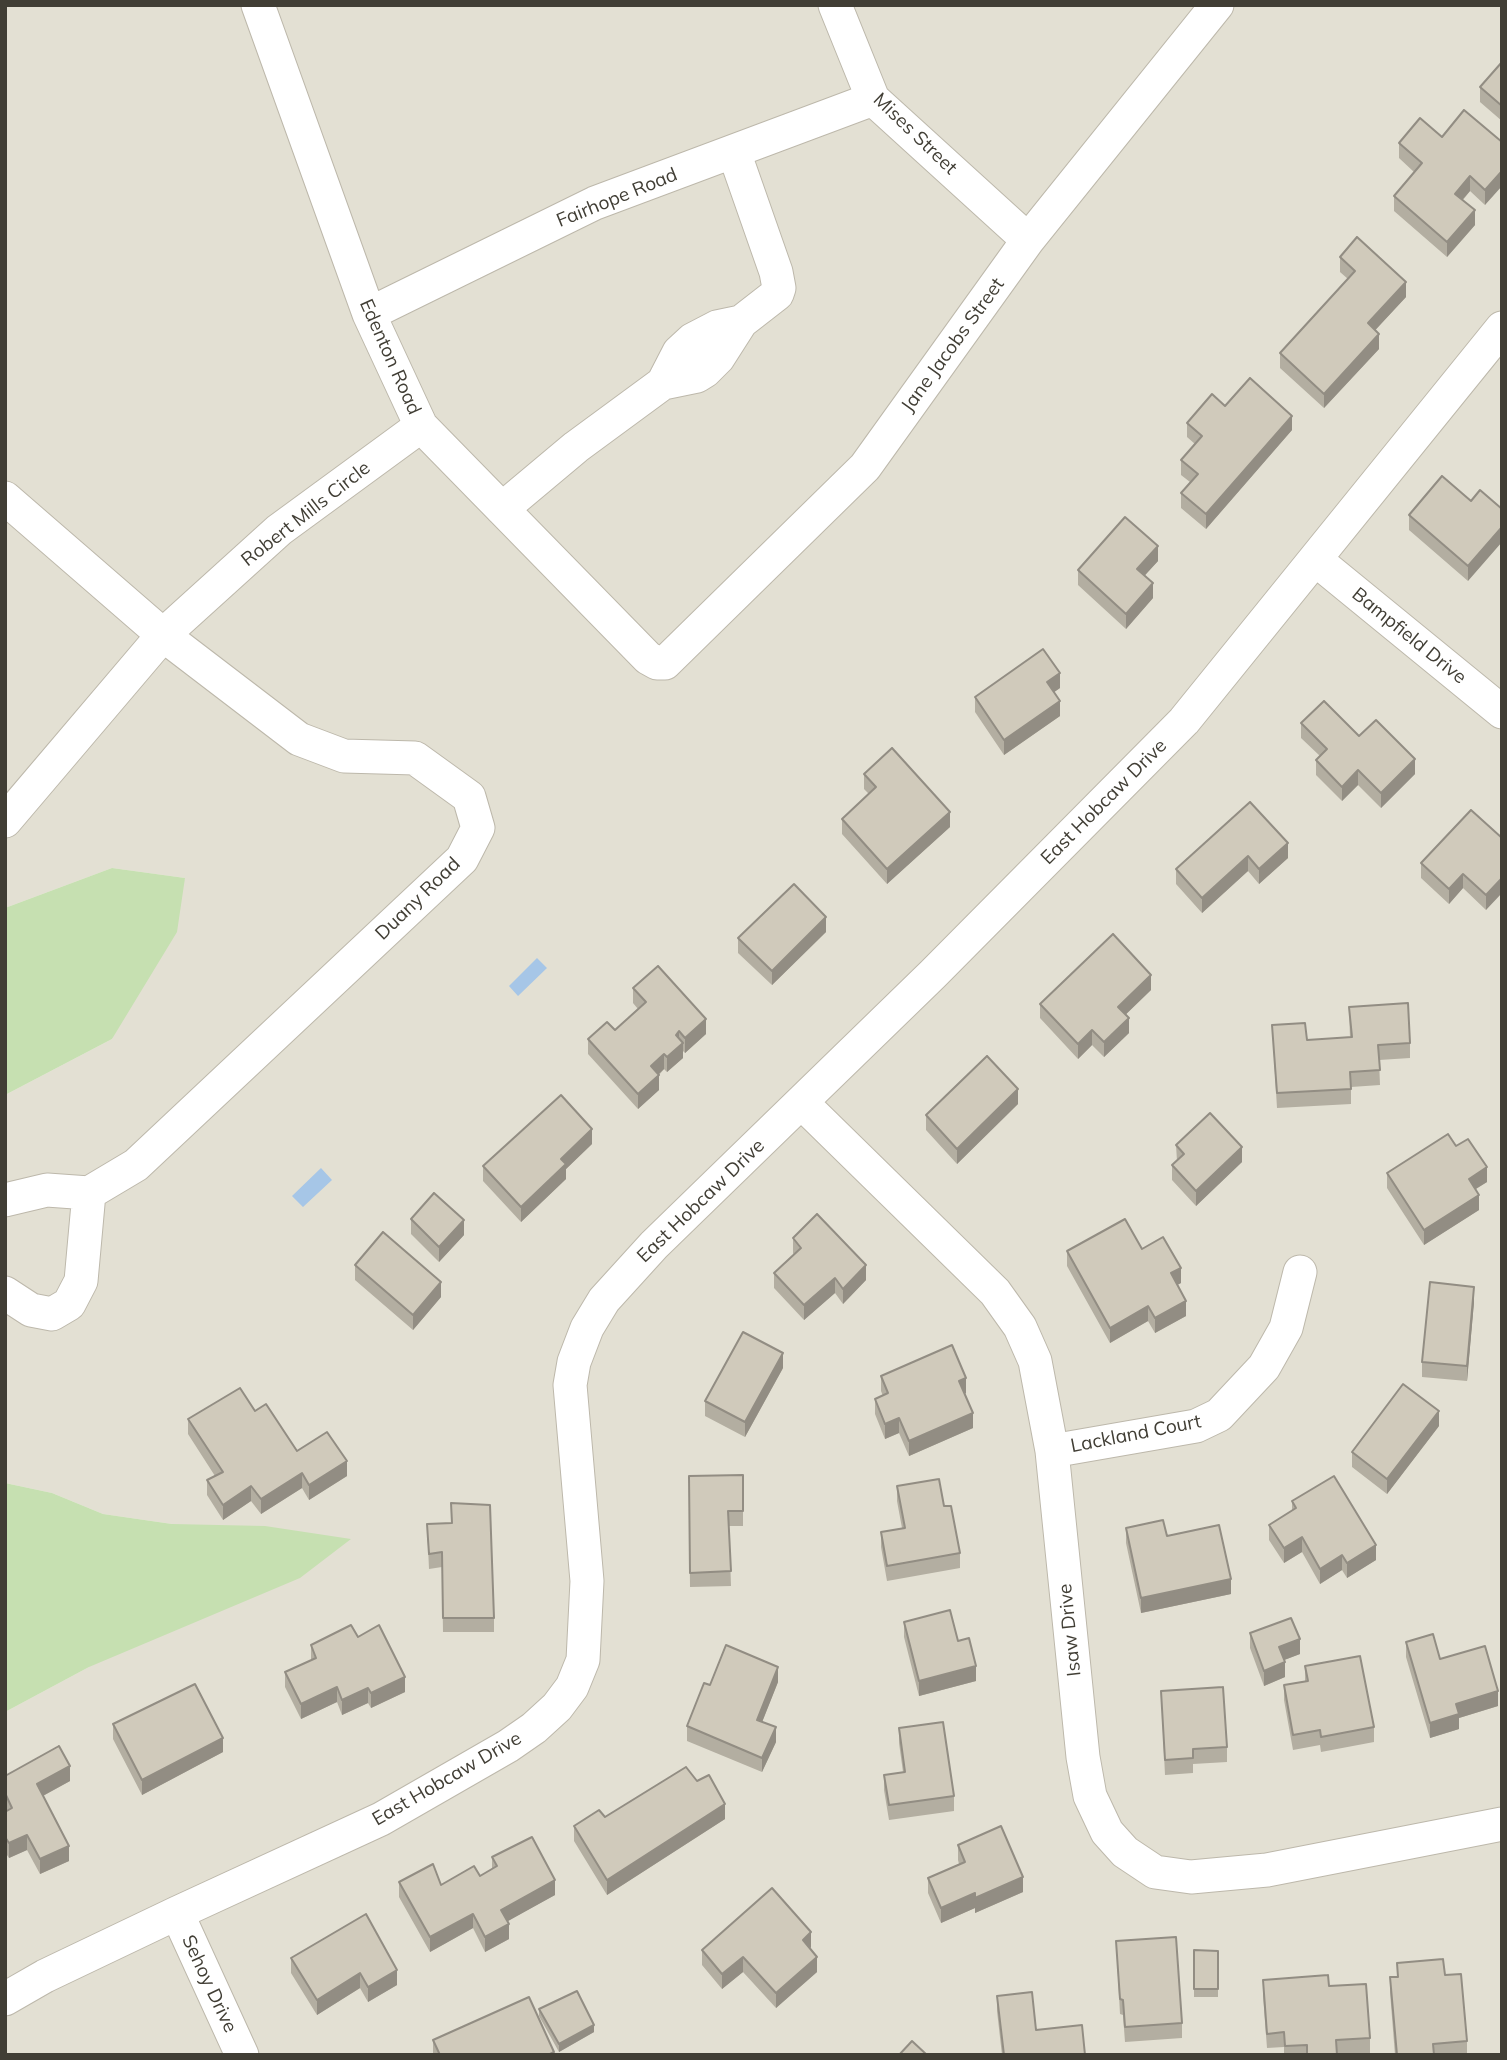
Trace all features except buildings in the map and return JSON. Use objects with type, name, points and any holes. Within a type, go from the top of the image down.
[{"type":"street","name":"Edenton Road","points":[[258,5],[369,314],[421,426],[648,658],[657,663],[665,663]]},
{"type":"street","name":"Mises Street","points":[[835,5],[873,99],[1028,240]]},
{"type":"street","name":"Jane Jacobs Street","points":[[665,663],[865,467],[1028,240],[1217,5]]},
{"type":"street","name":"Fairhope Road","points":[[369,314],[595,204],[873,99]]},
{"type":"street","points":[[502,509],[576,447],[663,383],[679,352],[692,340],[717,327],[741,322],[777,294],[779,288],[776,272],[734,152]]},
{"type":"street","name":"East Hobcaw Drive","points":[[5,1999],[45,1976],[381,1819],[508,1746],[534,1728],[557,1707],[572,1687],[583,1660],[587,1581],[570,1385],[574,1362],[587,1328],[604,1300],[654,1245],[802,1103],[1184,721],[1502,328]]},
{"type":"street","name":"Robert Mills Circle","points":[[5,821],[163,635],[279,530],[421,426]]},
{"type":"street","points":[[5,498],[163,635]]},
{"type":"street","name":"Bampfield Drive","points":[[1316,560],[1502,712]]},
{"type":"street","name":"Duany Road","points":[[89,1192],[136,1165],[462,859],[478,828],[470,797],[415,758],[344,756],[299,738],[163,635]]},
{"type":"street","name":"Isaw Drive","points":[[802,1103],[995,1292],[1020,1327],[1035,1361],[1052,1451],[1083,1757],[1090,1796],[1107,1832],[1125,1852],[1156,1872],[1191,1877],[1267,1870],[1502,1824]]},
{"type":"street","points":[[5,1200],[47,1190],[89,1192],[80,1281],[69,1304],[52,1314],[31,1310],[5,1293]]},
{"type":"street","name":"Lackland Court","points":[[1052,1451],[1196,1426],[1219,1415],[1264,1367],[1286,1328],[1300,1272]]},
{"type":"street","name":"Sehoy Drive","points":[[177,1913],[242,2055]]},
{"type":"shaded area","points":[[5,5],[1502,5],[1502,2055],[5,2055],[5,1712],[89,1667],[172,1524],[103,1514],[52,1493],[5,1483],[5,1095],[112,1039],[185,878],[112,868],[5,908]]},
{"type":"green space","points":[[112,868],[185,878],[177,932],[112,1039],[5,1095],[5,908]]},
{"type":"green space","points":[[5,1483],[52,1493],[103,1514],[172,1524],[265,1526],[351,1539],[300,1578],[89,1667],[5,1712]]},
{"type":"water","points":[[537,958],[547,968],[518,996],[509,986]]},
{"type":"water","points":[[321,1168],[332,1180],[303,1207],[292,1196]]}]
